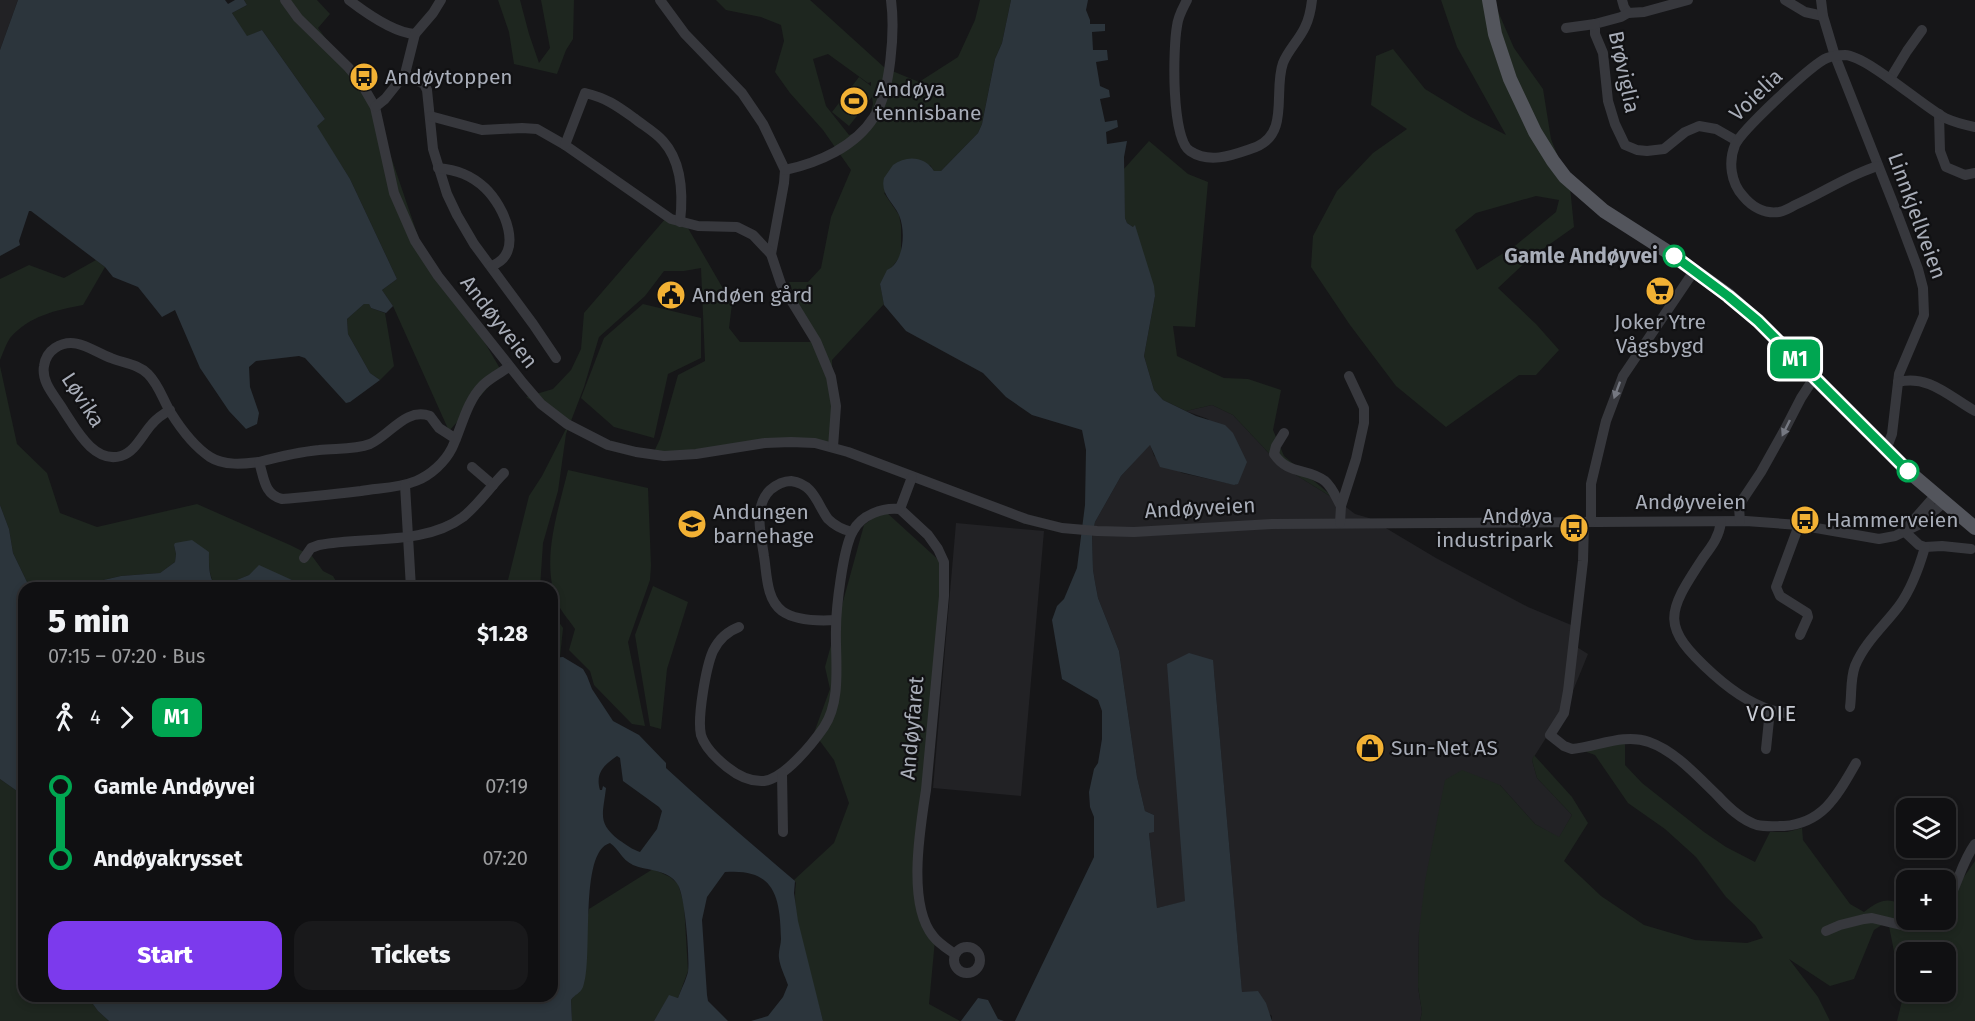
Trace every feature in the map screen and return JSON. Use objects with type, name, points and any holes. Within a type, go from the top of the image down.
[{"type":"main road","points":[[1489,0],[1495,34],[1510,79],[1535,132],[1553,161],[1579,190],[1604,211],[1694,271],[1751,315],[1975,534]]},
{"type":"main road","points":[[1938,500],[1975,528]]},
{"type":"street","name":"Andøyveien","points":[[285,0],[293,12],[360,81],[375,107],[394,194],[415,241],[438,276],[535,398],[561,420],[590,437],[617,448],[664,456],[696,454],[765,443],[815,443],[833,447],[1026,519],[1078,530],[1134,532],[1272,524],[1340,523],[1740,521],[1799,525],[1879,539],[1895,536],[1904,531]]},
{"type":"street","points":[[349,0],[379,20],[407,34],[415,34]]},
{"type":"street","points":[[375,107],[385,99],[405,74],[415,34],[441,0]]},
{"type":"street","points":[[660,0],[685,34],[741,93],[763,124],[785,171],[771,254]]},
{"type":"street","points":[[785,171],[808,164],[843,147],[862,132],[873,118],[883,92],[890,61],[893,23],[891,0]]},
{"type":"street","points":[[1187,0],[1179,18],[1175,46],[1175,93],[1179,129],[1184,145],[1189,151],[1214,159],[1256,147],[1270,139],[1278,112],[1281,72],[1290,50],[1304,29],[1312,0]]},
{"type":"street","name":"Brøviglia","points":[[1622,0],[1628,13]]},
{"type":"street","name":"Brøviglia","points":[[1566,28],[1595,24],[1628,13],[1644,12],[1688,0]]},
{"type":"street","points":[[1785,0],[1805,12],[1823,16]]},
{"type":"street","name":"Linnkjellveien","points":[[1821,0],[1823,16],[1836,56],[1918,269],[1924,297],[1924,315],[1904,359],[1898,382],[1892,434],[1884,447]]},
{"type":"street","name":"Brøviglia","points":[[1595,24],[1595,34],[1603,53],[1608,101],[1625,145],[1647,152],[1664,149],[1685,132],[1699,126],[1716,129],[1737,141]]},
{"type":"street","points":[[1890,79],[1922,30]]},
{"type":"street","points":[[1836,56],[1855,57],[1939,114],[1975,127]]},
{"type":"street","name":"Voielia","points":[[1836,56],[1829,57],[1813,68],[1758,117],[1737,141],[1731,162],[1735,185],[1746,200],[1758,210],[1776,213],[1787,210],[1878,166]]},
{"type":"street","points":[[405,74],[424,84],[428,90],[433,149],[447,194],[457,215],[474,244],[556,358]]},
{"type":"street","points":[[565,145],[585,93],[598,96],[620,107],[661,139],[671,153],[677,167],[680,184],[680,222]]},
{"type":"street","points":[[1939,114],[1940,151],[1946,167],[1965,175],[1975,173]]},
{"type":"street","points":[[430,116],[483,130],[537,129],[565,145],[654,208],[680,222],[698,226],[737,227],[753,235],[771,254],[781,284],[816,341],[831,377],[836,406],[833,447]]},
{"type":"street","points":[[438,168],[456,170],[472,178],[487,189],[500,210],[509,229],[509,247],[507,255],[501,262],[491,266]]},
{"type":"street","points":[[1694,271],[1623,376],[1606,421],[1591,484],[1568,691],[1564,713],[1550,735],[1572,749],[1628,739],[1639,739],[1650,743],[1677,758],[1727,806],[1744,819],[1766,826],[1796,825],[1827,809],[1856,763]]},
{"type":"street","name":"Løvika","points":[[170,410],[154,421],[128,452],[114,457],[102,454],[90,447],[49,388],[43,375],[45,362],[50,351],[63,344],[77,343],[107,357],[132,364],[146,372],[157,385],[170,410],[192,441],[218,461],[234,464],[259,462],[317,450],[364,446],[386,435],[405,419],[420,414],[430,416],[439,428],[456,439]]},
{"type":"street","points":[[259,462],[270,492],[282,499],[405,485],[422,479],[440,465],[452,450],[466,411],[475,394],[488,381],[509,367]]},
{"type":"street","points":[[1340,523],[1341,506],[1356,459],[1364,423],[1364,408],[1349,376]]},
{"type":"street","points":[[1740,521],[1739,507],[1743,499],[1761,472],[1814,378]]},
{"type":"street","points":[[1898,382],[1910,379],[1930,383],[1975,411]]},
{"type":"street","points":[[1284,433],[1274,454],[1279,462],[1293,470],[1308,473],[1327,482],[1341,506]]},
{"type":"street","points":[[472,468],[493,485]]},
{"type":"street","points":[[304,558],[311,548],[319,545],[408,537],[433,532],[453,523],[470,510],[504,473]]},
{"type":"street","points":[[739,627],[723,636],[713,651],[700,714],[701,735],[704,743],[717,758],[734,772],[745,778],[765,781],[782,773],[805,750],[830,718],[834,700],[836,620],[843,566],[852,532],[858,524],[877,512],[892,508],[900,509],[912,477]]},
{"type":"street","points":[[836,620],[817,620],[788,615],[773,601],[768,582],[760,508],[763,499],[774,487],[782,482],[799,483],[814,494],[833,523],[852,532]]},
{"type":"street","points":[[405,485],[411,582]]},
{"type":"street","points":[[1938,500],[1904,531],[1919,545],[1925,547],[1971,549]]},
{"type":"street","name":"Andøyfaret","points":[[900,509],[928,535],[944,562],[944,596],[921,822],[918,891],[922,914],[932,936],[955,954]]},
{"type":"street","points":[[1721,522],[1717,538],[1682,589],[1674,612],[1673,623],[1684,643],[1722,682],[1770,710],[1785,713]]},
{"type":"street","points":[[1799,525],[1776,588],[1780,596],[1807,613],[1808,617],[1800,635]]},
{"type":"street","points":[[1850,707],[1851,679],[1861,654],[1908,593],[1925,547]]},
{"type":"street","points":[[1766,749],[1770,710]]},
{"type":"street","points":[[782,773],[783,832]]},
{"type":"street","points":[[1956,888],[1962,866],[1975,844]]},
{"type":"street","points":[[1826,931],[1840,925],[1872,918],[1896,924]]},
{"type":"shaded area","points":[[0,0],[18,0],[0,50]]},
{"type":"shaded area","points":[[18,0],[225,0],[228,4],[235,0],[244,0],[247,5],[232,13],[247,36],[262,30],[325,119],[317,126],[350,179],[397,279],[382,290],[393,306],[386,313],[371,308],[369,304],[364,304],[347,319],[348,334],[370,373],[380,380],[346,403],[305,358],[299,356],[256,361],[249,367],[250,387],[259,413],[257,424],[246,429],[229,411],[200,368],[175,310],[162,317],[138,287],[113,277],[105,267],[31,211],[29,211],[19,241],[20,245],[0,256],[0,50]]},
{"type":"shaded area","points":[[244,0],[317,0],[330,14],[318,28],[372,101],[423,251],[471,319],[502,372],[449,431],[393,306],[382,290],[397,279],[350,179],[316,126],[325,119],[262,30],[247,37],[232,13],[247,5]]},
{"type":"shaded area","points":[[498,0],[520,0],[539,63],[550,48],[541,0],[574,0],[573,39],[557,74],[514,64],[509,32]]},
{"type":"shaded area","points":[[716,0],[810,0],[885,68],[919,82],[958,57],[975,20],[980,0],[1011,0],[978,133],[941,171],[934,171],[930,165],[884,193],[899,215],[901,255],[880,284],[884,304],[832,360],[834,447],[808,442],[652,456],[660,439],[678,375],[705,361],[701,268],[664,271],[645,296],[599,337],[584,387],[566,434],[558,491],[543,543],[540,582],[508,582],[529,496],[568,425],[526,397],[553,389],[571,370],[581,349],[584,313],[666,218],[685,223],[732,304],[729,328],[740,342],[813,342],[789,282],[808,282],[821,268],[831,217],[851,170],[823,130],[790,93],[775,72],[784,41],[781,25],[761,17],[726,10]],"holes":[[[828,54],[868,83],[871,82],[871,86],[859,77],[832,112],[849,126],[872,97],[873,104],[866,129],[849,135],[826,106],[813,59]]]},
{"type":"shaded area","points":[[1011,0],[1088,0],[1086,10],[1090,24],[1105,24],[1105,31],[1092,32],[1093,50],[1107,50],[1108,60],[1096,62],[1100,86],[1109,90],[1110,97],[1100,99],[1105,122],[1117,120],[1118,127],[1106,132],[1107,144],[1127,141],[1124,157],[1125,218],[1127,223],[1133,227],[1135,225],[1154,286],[1155,296],[1144,356],[1154,390],[1163,400],[1196,416],[1225,425],[1233,433],[1247,462],[1238,484],[1234,485],[1160,467],[1150,445],[1121,476],[1095,522],[1092,536],[1093,570],[1098,598],[1119,651],[1137,777],[1145,811],[1154,815],[1154,832],[1149,833],[1157,908],[1185,901],[1167,664],[1189,653],[1213,660],[1242,992],[1258,991],[1266,1003],[1272,1021],[1015,1021],[1094,857],[1094,817],[1090,807],[1089,792],[1094,769],[1098,763],[1102,739],[1102,711],[1098,700],[1062,679],[1052,620],[1077,568],[1085,505],[1086,450],[1082,430],[1032,415],[1006,397],[983,373],[906,331],[884,305],[880,284],[887,270],[897,261],[903,238],[899,215],[884,189],[884,178],[893,165],[909,159],[926,162],[934,171],[941,171],[978,133]]},
{"type":"shaded area","points":[[1441,0],[1493,0],[1514,48],[1543,89],[1551,139],[1570,187],[1574,227],[1529,259],[1498,288],[1536,324],[1559,350],[1536,375],[1519,375],[1446,427],[1396,386],[1350,325],[1311,267],[1313,236],[1337,191],[1373,153],[1407,129],[1371,105],[1376,56],[1393,49],[1425,89],[1506,135],[1457,47]],"holes":[[[1536,196],[1559,200],[1556,212],[1516,245],[1477,270],[1455,230],[1476,213]]]},
{"type":"shaded area","points":[[1149,141],[1188,174],[1208,182],[1195,327],[1173,326],[1177,356],[1224,378],[1248,379],[1281,390],[1273,430],[1284,456],[1338,501],[1280,465],[1233,415],[1212,405],[1186,411],[1163,400],[1154,390],[1144,356],[1155,296],[1133,227],[1127,223],[1125,218],[1123,170]]},
{"type":"shaded area","points":[[96,260],[105,267],[83,305],[53,312],[26,324],[10,338],[0,360],[0,279],[29,265],[64,278]]},
{"type":"shaded area","points":[[364,304],[369,304],[371,308],[385,313],[394,366],[380,380],[370,373],[348,334],[347,319]]},
{"type":"shaded area","points":[[643,304],[701,318],[701,358],[668,374],[654,438],[614,427],[581,398],[604,338]]},
{"type":"shaded area","points":[[0,366],[17,444],[47,473],[60,513],[97,527],[197,504],[312,556],[323,571],[333,576],[336,582],[293,582],[255,570],[232,582],[214,582],[209,566],[209,552],[174,545],[175,562],[160,573],[121,576],[94,582],[27,582],[13,553],[9,529],[0,505]]},
{"type":"shaded area","points":[[1212,405],[1233,415],[1280,465],[1355,514],[1369,518],[1436,558],[1528,607],[1576,627],[1572,644],[1588,654],[1568,703],[1532,760],[1537,778],[1572,815],[1559,838],[1535,824],[1500,785],[1419,932],[1418,987],[1422,1012],[1420,1021],[1272,1021],[1272,1016],[1242,993],[1214,672],[1188,901],[1157,908],[1149,833],[1154,815],[1145,811],[1137,777],[1119,651],[1098,598],[1095,582],[1092,536],[1095,522],[1121,476],[1150,444],[1154,456],[1182,473],[1236,485],[1208,419],[1186,411]]},
{"type":"shaded area","points":[[568,470],[648,488],[650,580],[628,642],[645,726],[632,724],[594,685],[590,671],[569,650],[575,629],[559,606],[558,582],[552,582],[551,573],[550,556],[555,520]]},
{"type":"shaded area","points":[[0,505],[9,529],[13,553],[27,582],[18,582],[18,792],[0,779]]},
{"type":"shaded area","points":[[886,512],[943,564],[919,859],[921,914],[935,940],[929,1004],[960,1021],[823,1021],[796,914],[796,883],[794,880],[834,843],[849,803],[834,760],[814,733],[830,689],[825,667],[864,525],[879,513]]},
{"type":"shaded area","points":[[956,523],[1044,531],[1021,796],[933,788]]},
{"type":"shaded area","points":[[192,540],[209,552],[213,582],[94,582],[121,576],[160,573],[175,562],[175,543]]},
{"type":"shaded area","points":[[259,565],[293,582],[232,582],[249,575]]},
{"type":"shaded area","points":[[653,586],[688,602],[667,669],[661,729],[650,726],[635,635]]},
{"type":"shaded area","points":[[558,621],[563,628],[560,657],[558,657]]},
{"type":"shaded area","points":[[558,657],[563,657],[583,669],[592,689],[613,721],[639,735],[666,763],[666,768],[795,881],[794,893],[798,921],[823,1021],[751,1021],[768,1016],[783,997],[788,985],[779,958],[781,939],[779,910],[771,888],[764,880],[742,872],[725,872],[707,897],[702,920],[708,1001],[728,1021],[654,1021],[669,995],[678,998],[688,972],[681,891],[669,876],[633,865],[610,843],[600,851],[594,865],[590,885],[586,973],[582,989],[571,1000],[572,1021],[109,1021],[91,1002],[558,1002]],"holes":[[[617,756],[620,758],[623,781],[662,811],[657,829],[640,852],[619,840],[604,823],[606,788],[603,786],[600,790],[599,779],[605,766]]]},
{"type":"shaded area","points":[[1625,738],[1625,765],[1642,783],[1704,832],[1755,862],[1770,832],[1787,832],[1802,828],[1803,840],[1850,904],[1864,912],[1886,900],[1896,902],[1896,930],[1956,930],[1956,889],[1975,861],[1975,1021],[1897,1021],[1902,1002],[1956,1002],[1956,942],[1896,942],[1896,962],[1888,921],[1874,930],[1854,979],[1830,986],[1789,959],[1818,997],[1830,1021],[1420,1021],[1422,1012],[1418,987],[1419,932],[1425,881],[1445,780],[1462,770],[1500,785],[1535,824],[1559,837],[1572,815],[1537,778],[1532,760],[1534,755],[1572,797],[1588,823],[1564,861],[1601,896],[1644,925],[1695,940],[1747,943],[1763,938],[1755,925],[1726,897],[1696,857],[1665,829],[1628,803],[1595,755],[1573,747]]},
{"type":"shaded area","points":[[0,779],[18,792],[18,1002],[91,1002],[109,1021],[0,1021]]},
{"type":"shaded area","points":[[653,869],[670,877],[678,884],[684,904],[688,971],[678,998],[669,996],[654,1021],[572,1021],[571,1000],[574,996],[589,909]]},
{"type":"shaded area","points":[[978,998],[988,1000],[998,1019],[1004,1021],[961,1021]]},
{"type":"bus line","name":"M1","points":[[1674,256],[1758,321],[1908,471]]},
{"type":"place","name":"Andøytoppen","points":[[364,77]]},
{"type":"place","name":"Andøya tennisbane","points":[[854,101]]},
{"type":"place","name":"Gamle Andøyvei","points":[[1674,256]]},
{"type":"place","name":"Joker Ytre Vågsbygd","points":[[1660,291]]},
{"type":"place","name":"Andøen gård","points":[[671,295]]},
{"type":"place","name":"Hammerveien","points":[[1805,520]]},
{"type":"place","name":"Andungen barnehage","points":[[692,524]]},
{"type":"place","name":"Andøya industripark","points":[[1574,528]]},
{"type":"place","name":"Sun-Net AS","points":[[1370,748]]},
{"type":"district","name":"VOIE","points":[[1772,713]]}]
